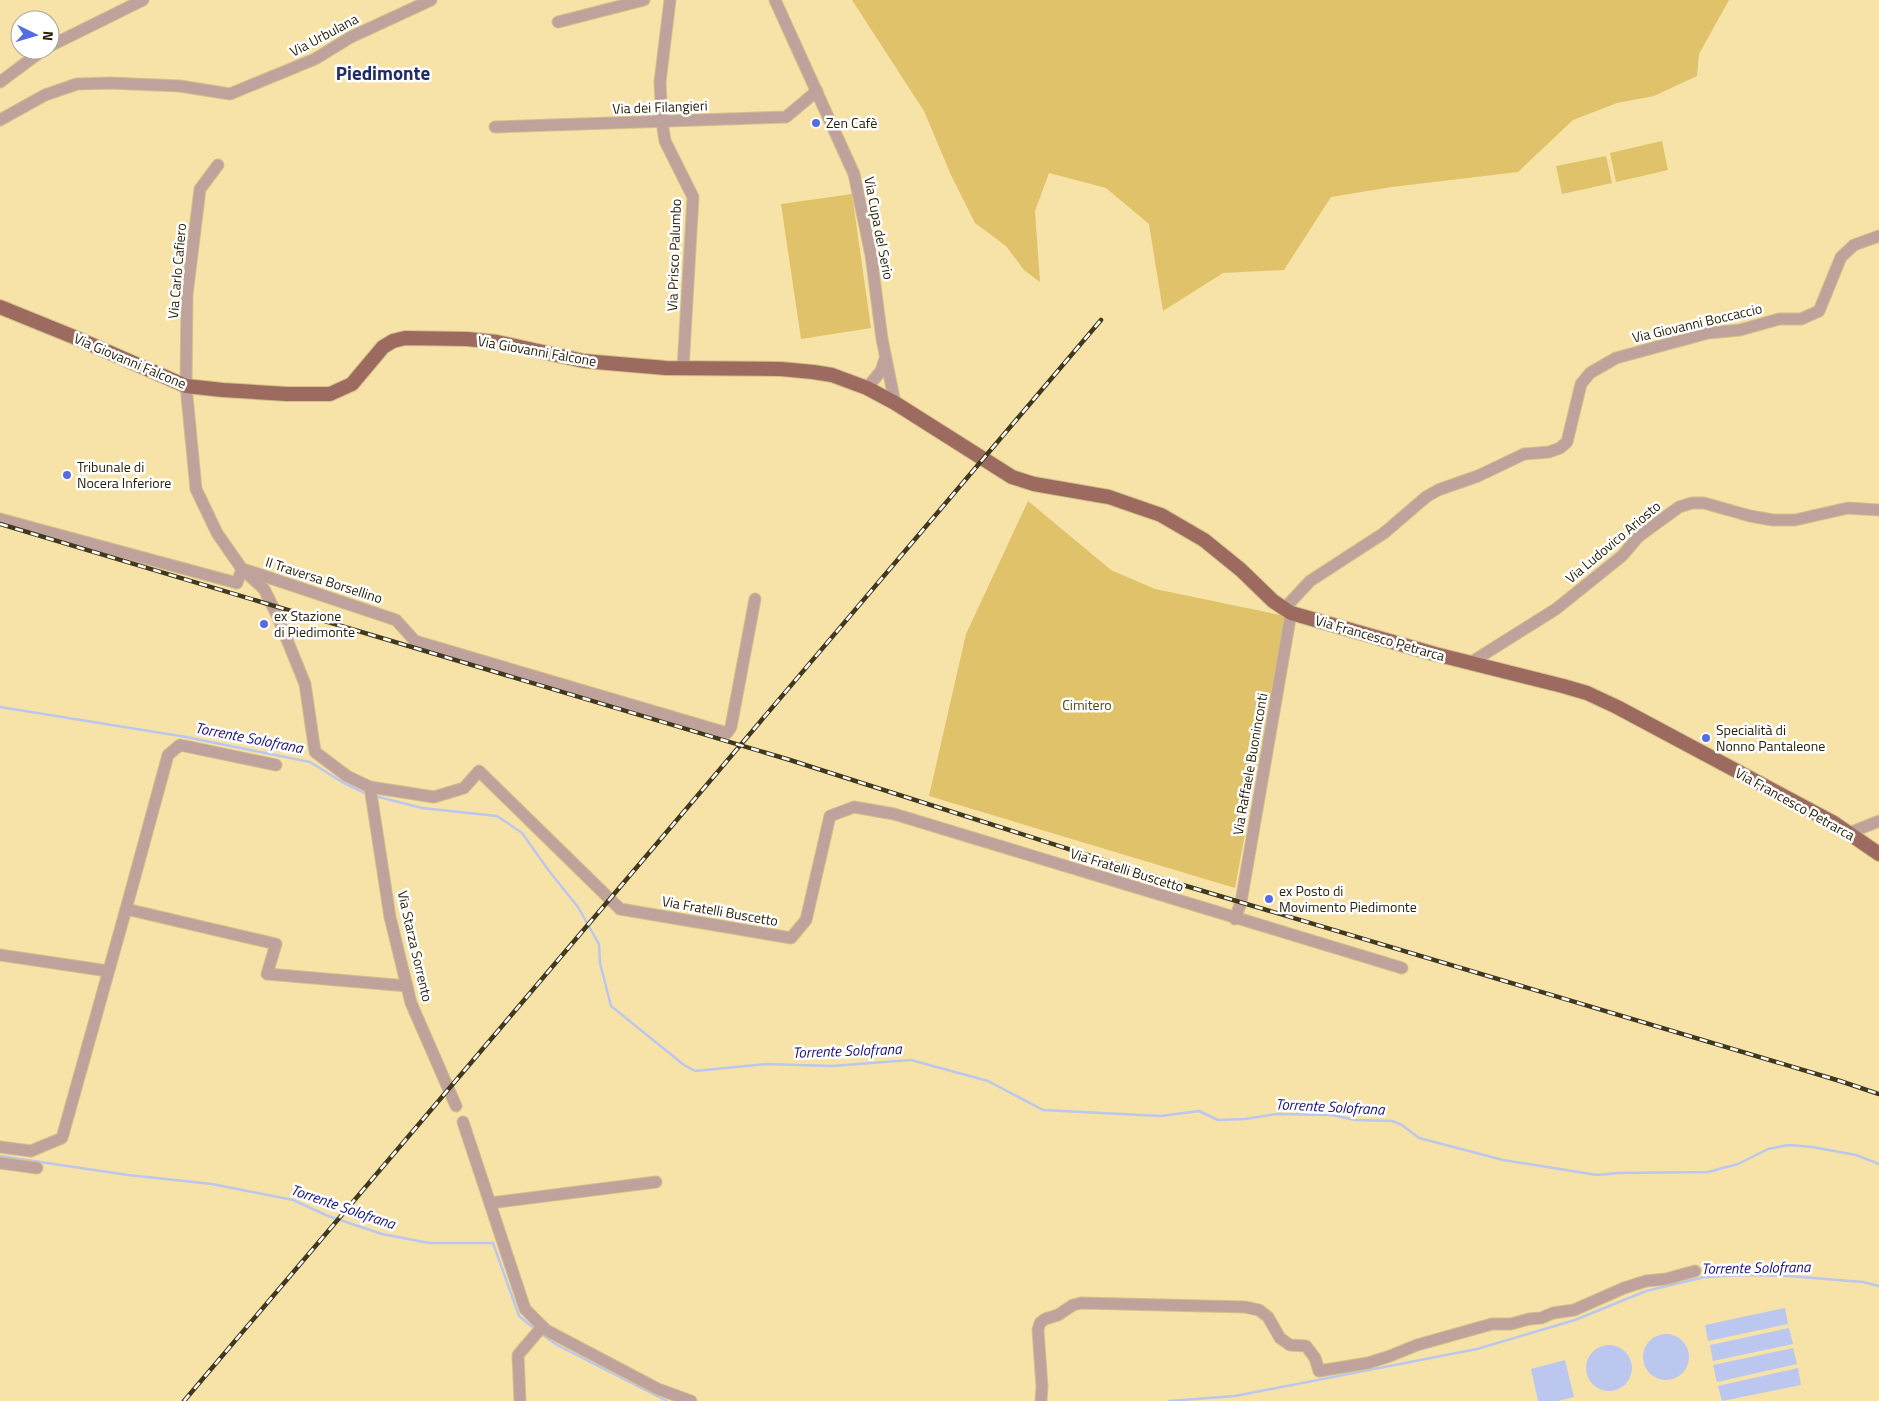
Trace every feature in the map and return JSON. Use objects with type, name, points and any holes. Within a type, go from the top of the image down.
[{"type":"main road","name":"Via Giovanni Falcone","points":[[0,308],[74,337],[186,386],[287,394],[330,394],[352,384],[383,347],[393,341],[405,338],[467,339],[497,342],[584,361],[683,369],[797,370],[832,375],[867,388],[895,403]]},
{"type":"main road","name":"Via Francesco Petrarca","points":[[895,403],[1012,478],[1034,484],[1109,497],[1175,522],[1204,540],[1288,611],[1435,654],[1563,686],[1595,697],[1618,707],[1826,818],[1879,854]]},
{"type":"street","points":[[60,41],[143,0]]},
{"type":"street","name":"Via Urbulana","points":[[0,120],[45,95],[77,84],[110,83],[180,86],[230,94],[315,59],[351,37],[431,0]]},
{"type":"street","points":[[558,22],[644,0]]},
{"type":"street","name":"Via Prisco Palumbo","points":[[670,0],[660,82],[662,122],[666,141],[693,197],[683,369]]},
{"type":"street","name":"Via Cupa del Serio","points":[[775,0],[854,174],[871,255],[885,357],[895,403]]},
{"type":"street","points":[[0,82],[30,60]]},
{"type":"street","name":"Via dei Filangieri","points":[[495,127],[786,117],[817,91]]},
{"type":"street","name":"Via Carlo Cafiero","points":[[218,165],[200,189],[187,295],[186,386],[196,489],[217,533],[242,569]]},
{"type":"street","name":"Via Giovanni Boccaccio","points":[[1288,611],[1310,581],[1384,534],[1426,497],[1438,490],[1478,476],[1524,454],[1549,452],[1560,448],[1567,442],[1580,384],[1590,373],[1625,355],[1708,333],[1740,330],[1779,320],[1801,320],[1819,312],[1841,257],[1854,245],[1879,236]]},
{"type":"street","points":[[867,388],[881,371],[885,357]]},
{"type":"street","name":"Via Ludovico Ariosto","points":[[1470,663],[1556,609],[1622,556],[1638,537],[1679,507],[1692,503],[1704,503],[1750,516],[1773,520],[1795,520],[1848,508],[1879,510]]},
{"type":"street","points":[[0,519],[237,582],[242,569]]},
{"type":"street","name":"II Traversa Borsellino","points":[[242,569],[396,620],[415,641],[727,733],[730,727],[755,598]]},
{"type":"street","name":"Via Fratelli Buscetto","points":[[242,569],[264,589],[277,614],[305,684],[315,752],[371,794],[434,797],[464,788],[479,771],[620,909],[791,938],[806,920],[830,816],[854,807],[894,814],[1235,919],[1402,968]]},
{"type":"street","name":"Via Raffaele Buoninconti","points":[[1235,919],[1241,902],[1288,611]]},
{"type":"street","points":[[0,1147],[31,1151],[62,1138],[168,755],[180,745],[276,765]]},
{"type":"street","name":"Via Starza Sorrento","points":[[371,794],[390,917],[411,1003],[456,1106]]},
{"type":"street","points":[[1849,833],[1879,821]]},
{"type":"street","points":[[126,909],[276,944],[268,974],[407,986]]},
{"type":"street","points":[[0,955],[108,971]]},
{"type":"street","points":[[463,1122],[525,1309],[539,1330],[658,1389],[691,1401]]},
{"type":"street","points":[[0,1163],[37,1168]]},
{"type":"street","points":[[490,1203],[656,1182]]},
{"type":"street","points":[[1041,1401],[1042,1387],[1038,1330],[1040,1323],[1045,1318],[1058,1315],[1073,1305],[1081,1303],[1245,1307],[1259,1310],[1268,1317],[1280,1338],[1290,1345],[1306,1346],[1320,1372],[1390,1356],[1417,1345],[1492,1324],[1511,1324],[1541,1318],[1553,1313],[1574,1310],[1624,1288],[1646,1281],[1666,1280],[1695,1271]]},
{"type":"street","points":[[520,1401],[518,1355],[539,1330]]},
{"type":"green space","points":[[852,0],[1729,0],[1699,54],[1697,76],[1654,96],[1617,103],[1573,120],[1518,172],[1392,187],[1331,197],[1284,270],[1223,273],[1163,311],[1149,224],[1106,188],[1049,173],[1035,211],[1040,282],[1024,270],[1006,246],[975,223],[951,175],[924,111]]},
{"type":"green space","points":[[1662,141],[1668,170],[1616,182],[1610,153]]},
{"type":"green space","points":[[1606,156],[1612,183],[1562,194],[1556,166]]},
{"type":"green space","points":[[852,194],[871,328],[801,339],[781,204]]},
{"type":"green space","name":"Cimitero","points":[[1028,501],[1111,570],[1155,589],[1285,616],[1235,888],[929,796],[966,634]]},
{"type":"water","points":[[1785,1308],[1788,1324],[1708,1341],[1705,1325]]},
{"type":"water","points":[[1789,1328],[1793,1344],[1713,1361],[1710,1345]]},
{"type":"water","points":[[1666,1334],[1679,1338],[1685,1344],[1689,1357],[1685,1370],[1679,1376],[1666,1380],[1653,1376],[1647,1370],[1643,1357],[1647,1344],[1653,1338]]},
{"type":"water","points":[[1609,1345],[1622,1349],[1628,1355],[1632,1368],[1628,1381],[1622,1387],[1609,1391],[1596,1387],[1590,1381],[1586,1368],[1590,1355],[1596,1349]]},
{"type":"water","points":[[1793,1348],[1797,1364],[1717,1382],[1713,1365]]},
{"type":"water","points":[[1565,1360],[1574,1397],[1558,1401],[1538,1401],[1531,1369]]},
{"type":"water","points":[[1798,1368],[1801,1385],[1722,1401],[1718,1386]]},
{"type":"waterway","name":"Torrente Solofrana","points":[[0,707],[186,737],[310,762],[342,782],[367,794]]},
{"type":"waterway","name":"Torrente Solofrana","points":[[375,796],[422,808],[497,816],[522,833],[578,907],[599,944],[600,963],[611,1006],[684,1065],[695,1071],[766,1064],[832,1066],[911,1060],[988,1081],[1043,1110],[1161,1116],[1199,1111],[1218,1120],[1245,1119],[1277,1114],[1331,1115],[1356,1120],[1392,1121],[1402,1125],[1419,1138],[1503,1160],[1597,1175],[1708,1172],[1738,1164],[1768,1149],[1789,1145],[1856,1155],[1879,1164]]},
{"type":"waterway","name":"Torrente Solofrana","points":[[0,1156],[128,1175],[212,1184],[293,1200],[328,1216],[382,1234],[429,1243],[493,1243],[519,1316],[536,1330]]},
{"type":"waterway","name":"Torrente Solofrana","points":[[1169,1401],[1235,1396],[1477,1349],[1575,1320],[1646,1291],[1705,1277],[1746,1275],[1788,1276],[1863,1282],[1879,1286]]},
{"type":"waterway","name":"Torrente Solofrana","points":[[540,1333],[557,1345],[667,1401]]},
{"type":"railway","points":[[184,1401],[1101,320]]},
{"type":"railway","points":[[0,524],[790,760],[1156,877],[1879,1094]]},
{"type":"place","name":"Zen Cafè","points":[[816,123]]},
{"type":"place","name":"Tribunale di Nocera Inferiore","points":[[67,475]]},
{"type":"place","name":"ex Stazione di Piedimonte","points":[[264,624]]},
{"type":"place","name":"Specialità di Nonno Pantaleone","points":[[1706,738]]},
{"type":"place","name":"ex Posto di Movimento Piedimonte","points":[[1269,899]]},
{"type":"district","name":"Piedimonte","points":[[383,73]]}]
